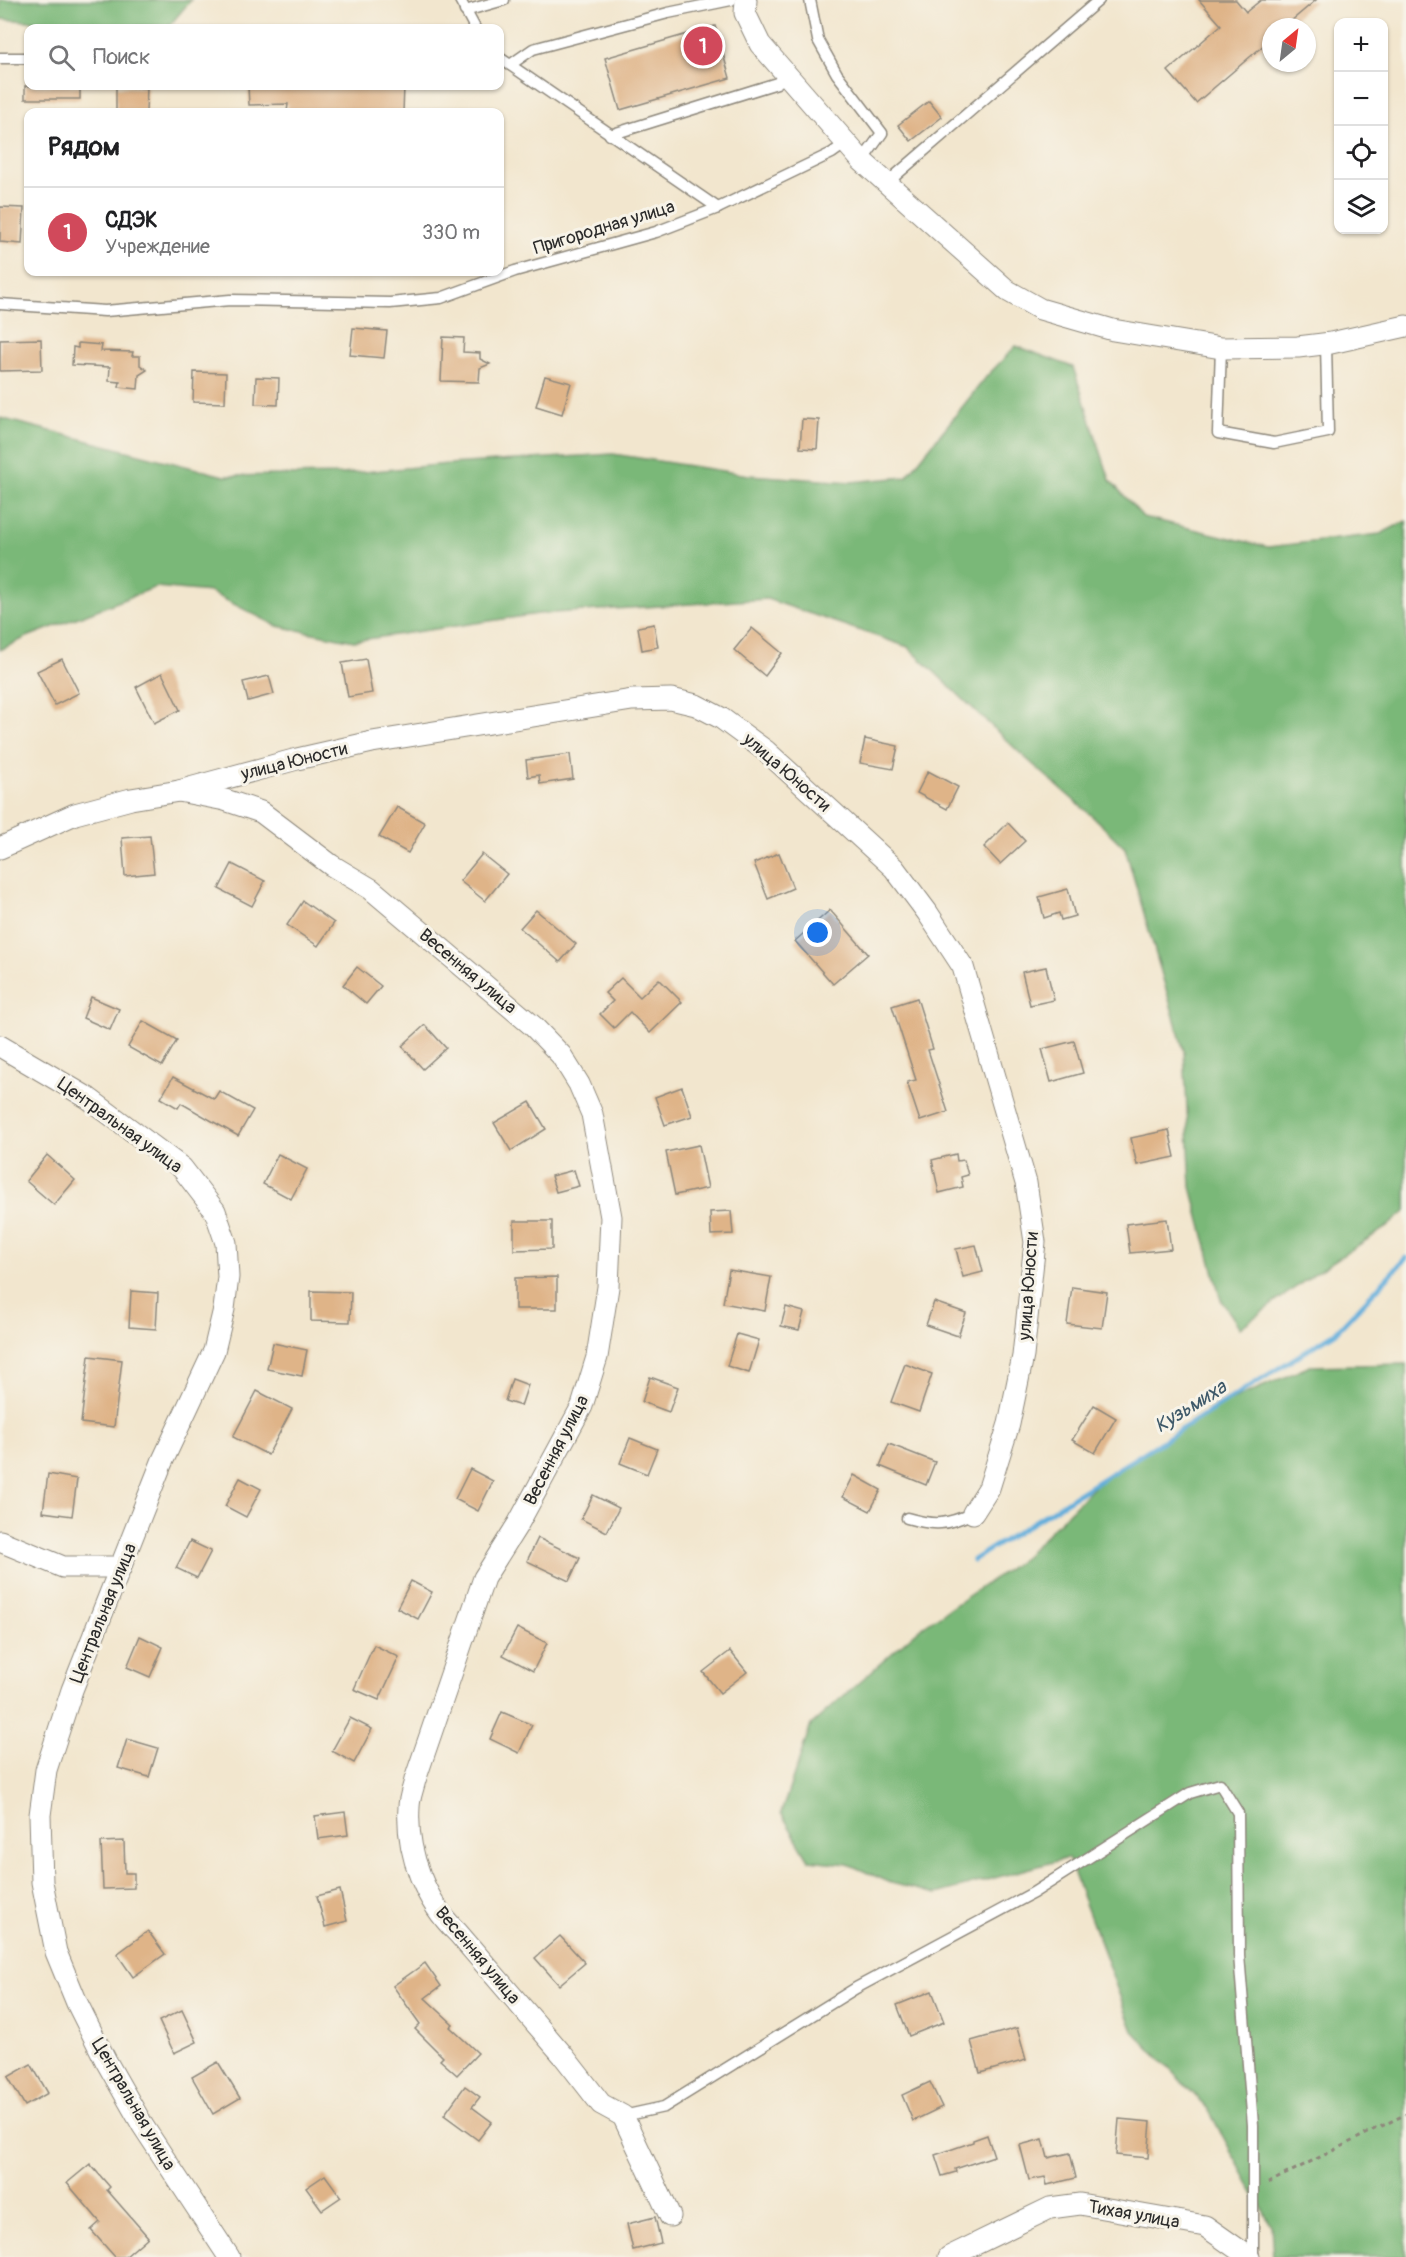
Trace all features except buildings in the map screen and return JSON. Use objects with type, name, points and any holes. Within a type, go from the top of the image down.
[{"type":"street","points":[[746,0],[745,13],[760,44],[862,161],[1008,291],[1040,309],[1113,330],[1221,348],[1298,347],[1326,344],[1406,326]]},
{"type":"street","name":"улица Юности","points":[[0,848],[75,814],[372,742],[633,700],[671,699],[696,705],[721,718],[775,759],[894,868],[927,912],[963,967],[1026,1183],[1035,1242],[1023,1356],[1009,1424],[989,1488],[973,1513]]},
{"type":"street","name":"Весенняя улица","points":[[179,790],[225,800],[261,812],[331,865],[371,889],[533,1026],[561,1055],[579,1084],[592,1114],[611,1217],[608,1287],[597,1357],[582,1406],[518,1524],[484,1578],[415,1780],[409,1805],[409,1824],[412,1854],[443,1919],[458,1933],[562,2054],[601,2103],[622,2116],[670,2216]]},
{"type":"street","name":"Центральная улица","points":[[0,1046],[88,1098],[182,1168],[215,1211],[226,1243],[228,1278],[224,1309],[214,1351],[162,1462],[72,1690],[46,1770],[40,1815],[42,1882],[56,1952],[97,2042],[143,2126],[229,2257]]},
{"type":"street","points":[[0,1541],[63,1566],[121,1566]]},
{"type":"street","name":"Тихая улица","points":[[949,2257],[1050,2208],[1080,2205],[1205,2226],[1249,2257]]},
{"type":"lane","points":[[473,24],[463,5],[504,0]]},
{"type":"lane","points":[[510,64],[533,49],[668,13],[731,0]]},
{"type":"lane","points":[[810,0],[818,40],[837,74],[882,133],[862,161]]},
{"type":"lane","points":[[889,184],[896,175],[1092,2]]},
{"type":"lane","points":[[0,58],[24,58]]},
{"type":"lane","points":[[504,60],[718,208]]},
{"type":"lane","points":[[610,135],[777,83],[786,75]]},
{"type":"lane","name":"Пригородная улица","points":[[504,275],[656,232],[718,208],[832,153],[846,143]]},
{"type":"lane","name":"Пригородная улица","points":[[0,304],[105,311],[230,300],[390,303],[441,298],[501,276]]},
{"type":"lane","points":[[1221,348],[1218,433],[1274,443],[1328,432],[1326,344]]},
{"type":"lane","points":[[907,1518],[925,1523],[952,1523],[973,1513]]},
{"type":"lane","points":[[622,2116],[664,2107],[856,1988],[1033,1893],[1190,1793],[1220,1784],[1238,1813],[1239,1955],[1253,2125],[1253,2257]]},
{"type":"path","points":[[1253,2191],[1406,2115]]},
{"type":"green space","points":[[0,0],[191,0],[171,24],[71,24],[0,19]]},
{"type":"green space","points":[[1016,346],[1073,367],[1110,480],[1143,517],[1268,547],[1380,534],[1406,521],[1406,1211],[1387,1227],[1318,1271],[1240,1328],[1221,1300],[1191,1187],[1184,1051],[1125,848],[908,647],[767,599],[538,614],[354,641],[277,626],[210,592],[156,587],[27,637],[0,650],[0,418],[224,476],[342,474],[448,464],[613,454],[749,475],[851,482],[906,477],[987,376]]},
{"type":"green space","points":[[1406,1364],[1406,2257],[1273,2257],[1271,2225],[1208,2109],[1133,2031],[1068,1858],[936,1894],[891,1883],[848,1864],[809,1860],[781,1813],[811,1725],[918,1630],[1021,1560],[1103,1478],[1227,1402],[1310,1366]]},
{"type":"waterway","name":"Кузьмиха","points":[[973,1560],[1335,1333],[1406,1258]]},
{"type":"place","name":"СДЭК","points":[[703,46]]}]
